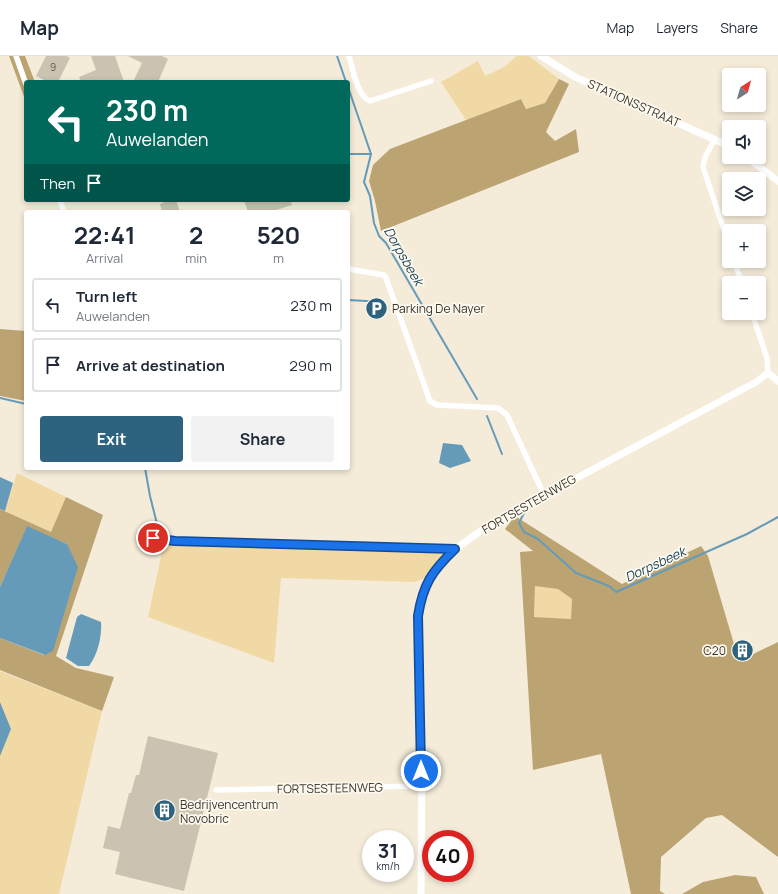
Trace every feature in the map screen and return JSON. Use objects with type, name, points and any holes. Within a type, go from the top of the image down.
[{"type":"street","points":[[16,56],[25,80]]},
{"type":"street","points":[[348,56],[361,93],[365,99],[370,101],[423,82],[431,81]]},
{"type":"street","name":"STATIONSSTRAAT","points":[[541,56],[575,77],[722,142]]},
{"type":"street","points":[[715,138],[705,157],[703,167],[722,224]]},
{"type":"street","points":[[755,164],[778,181]]},
{"type":"street","points":[[350,269],[384,275],[386,278],[430,401],[437,405],[498,408],[507,415],[544,496]]},
{"type":"street","points":[[754,320],[767,358],[768,373],[778,381]]},
{"type":"street","name":"FORTSESTEENWEG","points":[[420,894],[421,694],[418,616],[422,594],[429,578],[455,549],[493,523],[756,382],[768,373]]},
{"type":"street","points":[[153,538],[175,541],[455,549]]},
{"type":"street","name":"FORTSESTEENWEG","points":[[216,790],[421,786]]},
{"type":"shaded area","points":[[9,56],[25,56],[34,80],[24,80],[24,97]]},
{"type":"shaded area","points":[[517,56],[529,56],[559,79],[545,103],[526,109],[521,99],[466,120],[441,82],[478,61],[485,76],[504,67]]},
{"type":"shaded area","points":[[559,79],[569,84],[546,132],[555,141],[576,129],[579,152],[381,231],[369,181],[373,165],[390,149],[521,99],[526,109],[545,103]]},
{"type":"shaded area","points":[[0,329],[24,331],[24,401],[0,396]]},
{"type":"shaded area","points":[[17,473],[66,497],[51,532],[5,511]]},
{"type":"shaded area","points":[[66,497],[103,515],[56,656],[76,668],[114,677],[102,711],[0,670],[0,638],[44,655],[67,544],[27,527],[0,587],[0,509],[51,532]]},
{"type":"shaded area","points":[[515,516],[622,584],[701,546],[708,556],[739,661],[778,642],[778,857],[722,815],[706,818],[661,857],[660,891],[665,894],[631,894],[601,754],[533,770],[520,552],[533,551],[505,529]],"holes":[[[535,586],[558,589],[572,599],[571,619],[534,617]]]},
{"type":"shaded area","points":[[164,543],[182,545],[445,551],[425,578],[415,582],[281,578],[274,663],[148,617]]},
{"type":"shaded area","points":[[535,585],[558,589],[572,599],[571,619],[534,617]]},
{"type":"shaded area","points":[[0,671],[102,711],[59,894],[0,894],[0,756],[11,729],[0,702]]},
{"type":"shaded area","points":[[735,875],[756,877],[764,894],[682,894],[703,882]]},
{"type":"water","points":[[443,443],[462,445],[471,461],[450,468],[439,463]]},
{"type":"water","points":[[0,477],[13,483],[5,511],[0,509]]},
{"type":"water","points":[[27,526],[67,544],[78,567],[53,651],[45,655],[0,638],[0,587]]},
{"type":"water","points":[[81,614],[101,622],[99,645],[89,666],[78,666],[66,658],[77,617]]},
{"type":"water","points":[[0,702],[11,729],[0,756]]},
{"type":"building","points":[[46,56],[67,56],[70,58],[59,80],[44,80],[36,76]]},
{"type":"building","points":[[91,56],[115,56],[123,80],[80,80],[79,77],[96,70]]},
{"type":"building","points":[[128,56],[162,56],[168,59],[159,80],[134,80],[142,63]]},
{"type":"building","points":[[165,202],[177,202],[179,210],[162,210],[160,204]]},
{"type":"building","points":[[245,202],[291,202],[292,205],[276,210],[247,210]]},
{"type":"building","name":"Bedrijvencentrum Novobric","points":[[148,736],[218,753],[184,891],[115,874],[120,852],[103,848],[108,826],[120,829],[129,793],[131,793],[136,775],[139,775]]},
{"type":"waterway","name":"Dorpsbeek","points":[[337,56],[345,80]]},
{"type":"waterway","name":"Dorpsbeek","points":[[350,93],[371,154],[364,182],[370,196],[374,223],[379,236],[386,243],[477,399]]},
{"type":"waterway","points":[[350,154],[371,154]]},
{"type":"waterway","points":[[350,300],[384,302]]},
{"type":"waterway","points":[[0,398],[24,404]]},
{"type":"waterway","name":"Dorpsbeek","points":[[487,416],[502,454]]},
{"type":"waterway","points":[[145,470],[160,536]]},
{"type":"waterway","name":"Dorpsbeek","points":[[524,513],[519,523],[524,532],[538,539],[576,573],[609,586],[616,592],[747,534],[778,517]]},
{"type":"place","name":"Parking De Nayer","points":[[376,308]]},
{"type":"place","name":"C20","points":[[742,650]]},
{"type":"place","name":"Bedrijvencentrum Novobric","points":[[164,811]]},
{"type":"route","points":[[153,538],[175,541],[455,549],[444,559],[429,578],[422,594],[418,616],[421,694],[421,771]]}]
